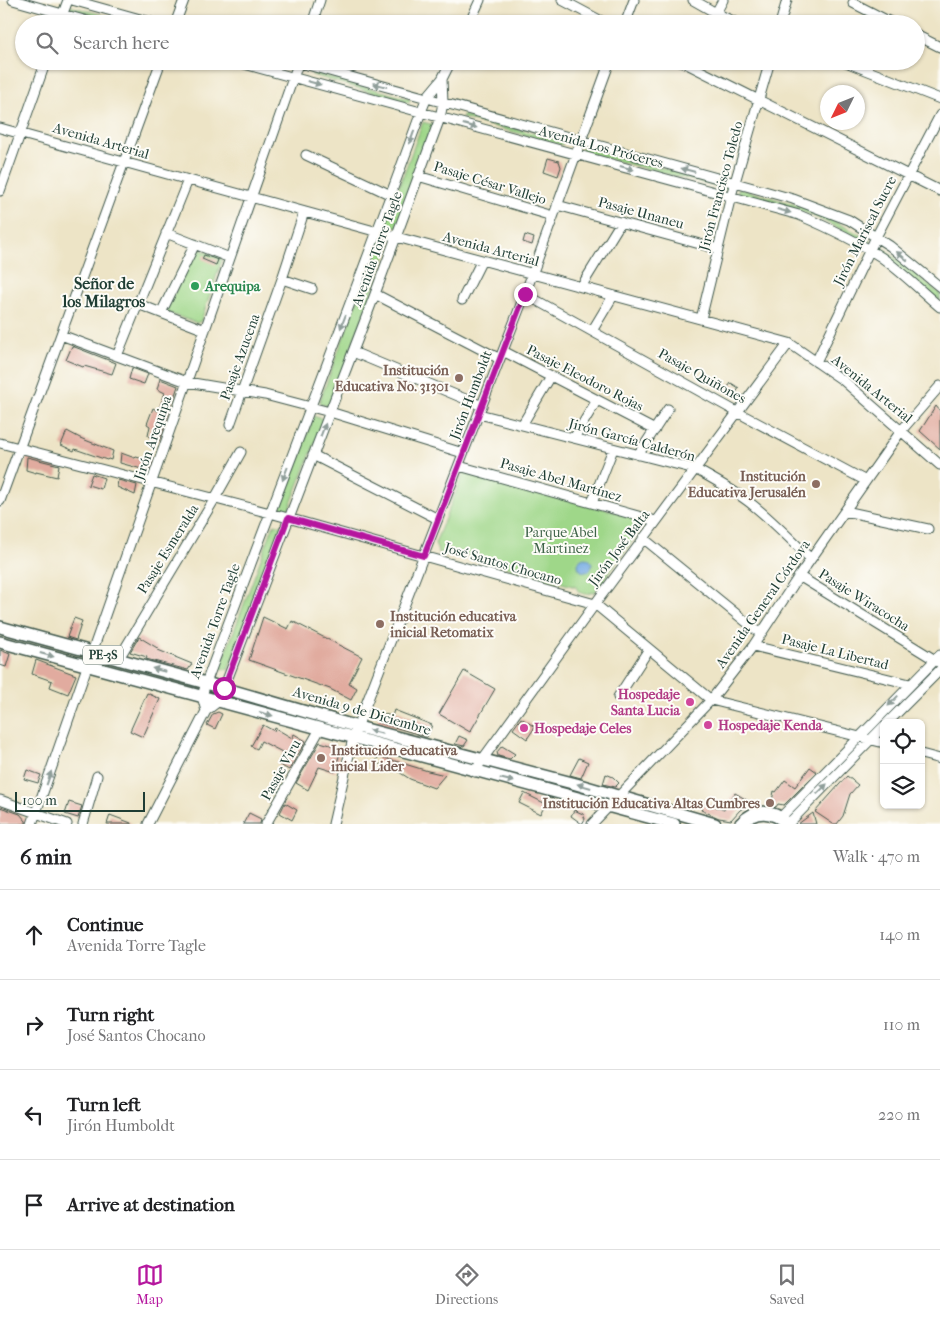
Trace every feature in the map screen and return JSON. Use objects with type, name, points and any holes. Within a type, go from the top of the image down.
[{"type":"highway","points":[[741,824],[748,817],[764,812],[773,813],[786,822]]},
{"type":"main road","name":"Avenida 9 de Diciembre","points":[[0,627],[715,824]]},
{"type":"main road","name":"Avenida 9 de Diciembre","points":[[0,642],[674,824]]},
{"type":"street","points":[[13,0],[66,15]]},
{"type":"street","points":[[63,14],[68,0]]},
{"type":"street","points":[[72,0],[126,15]]},
{"type":"street","points":[[178,15],[184,0]]},
{"type":"street","points":[[315,15],[320,0]]},
{"type":"street","points":[[473,15],[480,0]]},
{"type":"street","points":[[562,0],[590,15]]},
{"type":"street","points":[[628,15],[634,0]]},
{"type":"street","points":[[693,0],[720,15]]},
{"type":"street","points":[[716,13],[723,0]]},
{"type":"street","points":[[783,15],[787,0]]},
{"type":"street","points":[[853,3],[876,15]]},
{"type":"street","points":[[925,40],[940,48]]},
{"type":"street","points":[[0,191],[43,70]]},
{"type":"street","points":[[0,500],[158,70]]},
{"type":"street","name":"Avenida Los Próceres","points":[[266,70],[799,215],[837,231],[870,250],[940,307]]},
{"type":"street","name":"Jirón Arequipa","points":[[32,824],[294,70]]},
{"type":"street","name":"Avenida Los Próceres","points":[[326,70],[793,199],[841,217],[876,237],[940,287]]},
{"type":"street","name":"Avenida Torre Tagle","points":[[206,711],[202,696],[206,683],[310,406],[378,232],[426,97],[442,79],[446,70]]},
{"type":"street","name":"Jirón Humboldt","points":[[333,824],[353,738],[525,294],[607,70]]},
{"type":"street","points":[[699,70],[940,191]]},
{"type":"street","name":"Jirón Francisco Toledo","points":[[700,320],[731,196],[768,70]]},
{"type":"street","points":[[866,70],[940,99]]},
{"type":"street","name":"Avenida Torre Tagle","points":[[219,701],[375,294],[440,118],[443,103],[442,79]]},
{"type":"street","name":"Jirón Mariscal Sucre","points":[[816,362],[876,237],[940,115]]},
{"type":"street","name":"Avenida Arterial","points":[[0,128],[788,343],[844,380],[940,465]]},
{"type":"street","points":[[306,155],[391,195]]},
{"type":"street","name":"Pasaje César Vallejo","points":[[418,176],[553,216]]},
{"type":"street","points":[[117,356],[188,180]]},
{"type":"street","name":"Pasaje Unaneu","points":[[557,205],[718,249]]},
{"type":"street","name":"Pasaje Azucena","points":[[230,425],[304,212]]},
{"type":"street","points":[[581,287],[621,222]]},
{"type":"street","points":[[166,233],[230,258]]},
{"type":"street","points":[[161,313],[195,244]]},
{"type":"street","points":[[462,300],[482,260]]},
{"type":"street","points":[[282,279],[312,289]]},
{"type":"street","name":"Pasaje Eleodoro Rojas","points":[[375,294],[501,355],[551,376],[655,430]]},
{"type":"street","name":"Pasaje Quiñones","points":[[525,294],[737,412],[866,481]]},
{"type":"street","points":[[592,331],[613,296]]},
{"type":"street","points":[[138,304],[204,330]]},
{"type":"street","points":[[61,335],[187,382],[265,395],[310,406],[463,453]]},
{"type":"street","name":"Jirón José Balta","points":[[476,772],[482,760],[643,538],[788,343]]},
{"type":"street","name":"Jirón García Calderón","points":[[353,352],[480,410],[522,425],[695,469],[721,483],[753,505],[810,559]]},
{"type":"street","points":[[522,425],[551,376]]},
{"type":"street","name":"Avenida General Córdova","points":[[592,824],[711,700],[753,646],[810,559],[902,431],[940,386]]},
{"type":"street","points":[[574,438],[597,400]]},
{"type":"street","points":[[638,455],[668,409]]},
{"type":"street","name":"José Santos Chocano","points":[[0,443],[270,513],[595,604],[711,700],[880,742]]},
{"type":"street","points":[[592,503],[614,449]]},
{"type":"street","name":"Pasaje Esmeralda","points":[[118,660],[241,452]]},
{"type":"street","points":[[313,455],[438,519]]},
{"type":"street","name":"Pasaje Abel Martínez","points":[[459,466],[656,521]]},
{"type":"street","points":[[845,511],[928,529]]},
{"type":"street","points":[[643,538],[761,634]]},
{"type":"street","name":"Pasaje Wiracocha","points":[[799,576],[938,659]]},
{"type":"street","name":"Pasaje La Libertad","points":[[753,646],[910,684]]},
{"type":"street","points":[[618,697],[649,649]]},
{"type":"street","points":[[786,822],[858,737],[910,684],[938,659]]},
{"type":"street","points":[[891,719],[940,670]]},
{"type":"street","points":[[148,824],[206,711],[219,701]]},
{"type":"street","name":"Pasaje Viru","points":[[266,824],[320,729]]},
{"type":"street","points":[[786,822],[880,730]]},
{"type":"street","points":[[925,755],[940,759]]},
{"type":"street","points":[[83,824],[97,776]]},
{"type":"street","points":[[0,800],[67,824]]},
{"type":"green space","points":[[70,6],[103,15],[91,15],[70,9]]},
{"type":"green space","points":[[312,72],[410,99],[409,103],[312,75]]},
{"type":"green space","points":[[463,115],[563,141],[562,145],[462,118]]},
{"type":"green space","points":[[423,122],[434,125],[397,227],[385,224]]},
{"type":"green space","points":[[582,147],[730,186],[729,190],[582,152]]},
{"type":"green space","points":[[738,188],[811,209],[870,240],[869,243],[809,214],[738,195]]},
{"type":"green space","points":[[381,237],[391,241],[329,407],[319,403]]},
{"type":"green space","points":[[877,243],[940,294],[940,301],[874,249]]},
{"type":"green space","name":"Arequipa","points":[[196,248],[221,257],[222,260],[201,321],[197,323],[165,312]]},
{"type":"green space","points":[[314,416],[324,420],[287,514],[279,511]]},
{"type":"green space","name":"Parque Abel Martinez","points":[[466,471],[642,519],[643,526],[595,592],[586,594],[579,592],[576,587],[455,552],[449,557],[438,552],[435,543]]},
{"type":"green space","points":[[274,524],[282,526],[228,670],[220,668]]},
{"type":"water","points":[[585,558],[590,560],[592,565],[590,570],[585,572],[580,570],[578,565],[580,560]]},
{"type":"building","points":[[548,158],[559,161],[561,167],[558,176],[544,171]]},
{"type":"building","points":[[525,235],[534,238],[532,245],[523,242]]},
{"type":"building","points":[[204,255],[218,260],[216,265],[202,259]]},
{"type":"building","points":[[72,346],[116,363],[112,374],[83,367],[66,360]]},
{"type":"building","points":[[132,368],[148,374],[144,384],[129,379]]},
{"type":"building","points":[[160,379],[178,386],[159,441],[148,436],[150,426],[147,424],[153,408],[158,411],[165,393],[157,389]]},
{"type":"building","points":[[731,383],[739,388],[734,396],[726,390]]},
{"type":"building","points":[[936,406],[940,411],[940,449],[920,431]]},
{"type":"building","points":[[67,431],[113,451],[111,460],[75,449],[74,451],[61,445]]},
{"type":"building","points":[[121,453],[152,461],[149,471],[120,463]]},
{"type":"building","points":[[27,457],[59,465],[57,477],[26,470]]},
{"type":"building","points":[[92,474],[104,478],[101,489],[88,485]]},
{"type":"building","points":[[118,480],[137,485],[135,495],[117,487]]},
{"type":"building","points":[[263,617],[288,629],[292,621],[362,657],[349,683],[357,688],[351,700],[330,689],[249,660]]},
{"type":"building","points":[[74,618],[82,621],[76,640],[67,637]]},
{"type":"building","points":[[139,637],[158,650],[192,664],[188,670],[146,659],[147,657],[130,652]]},
{"type":"building","points":[[0,650],[10,654],[6,667],[0,665]]},
{"type":"building","points":[[36,660],[76,675],[68,694],[50,687],[52,681],[32,674]]},
{"type":"building","points":[[464,671],[495,689],[470,732],[439,714]]},
{"type":"building","points":[[147,693],[160,699],[143,737],[130,731]]},
{"type":"building","points":[[394,710],[432,725],[427,737],[377,722],[380,713],[392,716]]},
{"type":"building","points":[[218,712],[222,714],[215,729],[207,725],[213,714]]},
{"type":"building","name":"Hospedaje Celes","points":[[521,718],[535,727],[527,739],[513,729]]},
{"type":"building","points":[[263,725],[274,731],[275,728],[292,738],[294,734],[306,741],[289,770],[278,764],[284,753],[261,741],[257,749],[251,746]]},
{"type":"building","points":[[459,736],[468,740],[464,746],[455,744]]},
{"type":"building","points":[[320,742],[341,748],[335,772],[319,767],[308,790],[296,783]]},
{"type":"building","points":[[502,746],[515,754],[510,759],[498,756],[497,752]]},
{"type":"building","points":[[378,756],[445,775],[434,788],[410,779],[391,767],[376,763]]},
{"type":"building","points":[[579,758],[588,762],[581,778],[570,775]]},
{"type":"building","points":[[810,767],[817,772],[784,805],[771,806],[774,791],[776,792],[785,780],[795,787]]},
{"type":"building","points":[[27,770],[41,775],[38,783],[24,779]]},
{"type":"building","points":[[606,774],[613,777],[619,783],[615,787],[603,784]]},
{"type":"building","points":[[847,776],[858,785],[850,794],[843,816],[837,824],[833,824],[815,812]]},
{"type":"building","points":[[524,793],[546,804],[541,814],[519,803]]},
{"type":"building","points":[[735,793],[752,803],[740,810],[731,820],[719,818],[701,810],[705,802],[724,810]]},
{"type":"building","points":[[69,802],[82,806],[78,818],[65,814]]},
{"type":"building","points":[[285,803],[297,810],[292,820],[280,813]]},
{"type":"building","points":[[0,807],[20,814],[26,821],[26,824],[0,824]]},
{"type":"building","points":[[574,810],[583,814],[585,819],[582,824],[571,816]]},
{"type":"building","points":[[249,813],[261,819],[260,824],[243,824]]},
{"type":"building","points":[[813,813],[816,824],[798,824]]},
{"type":"building","points":[[110,815],[131,823],[131,824],[107,824]]},
{"type":"place","name":"Arequipa","points":[[195,286]]},
{"type":"place","name":"Institución Educativa No. 31301","points":[[459,378]]},
{"type":"place","name":"Institución Educativa Jerusalén","points":[[816,484]]},
{"type":"place","name":"Institución educativa inicial Retomatix","points":[[380,624]]},
{"type":"place","name":"Hospedaje Santa Lucia","points":[[690,702]]},
{"type":"place","name":"Hospedaje Kenda","points":[[708,725]]},
{"type":"place","name":"Hospedaje Celes","points":[[524,728]]},
{"type":"place","name":"Institución educativa inicial Lider","points":[[321,758]]},
{"type":"place","name":"Institución Educativa Altas Cumbres","points":[[770,803]]},
{"type":"district","name":"Señor de los Milagros","points":[[104,292]]},
{"type":"route","points":[[224,688],[288,518],[424,556],[525,294]]}]
